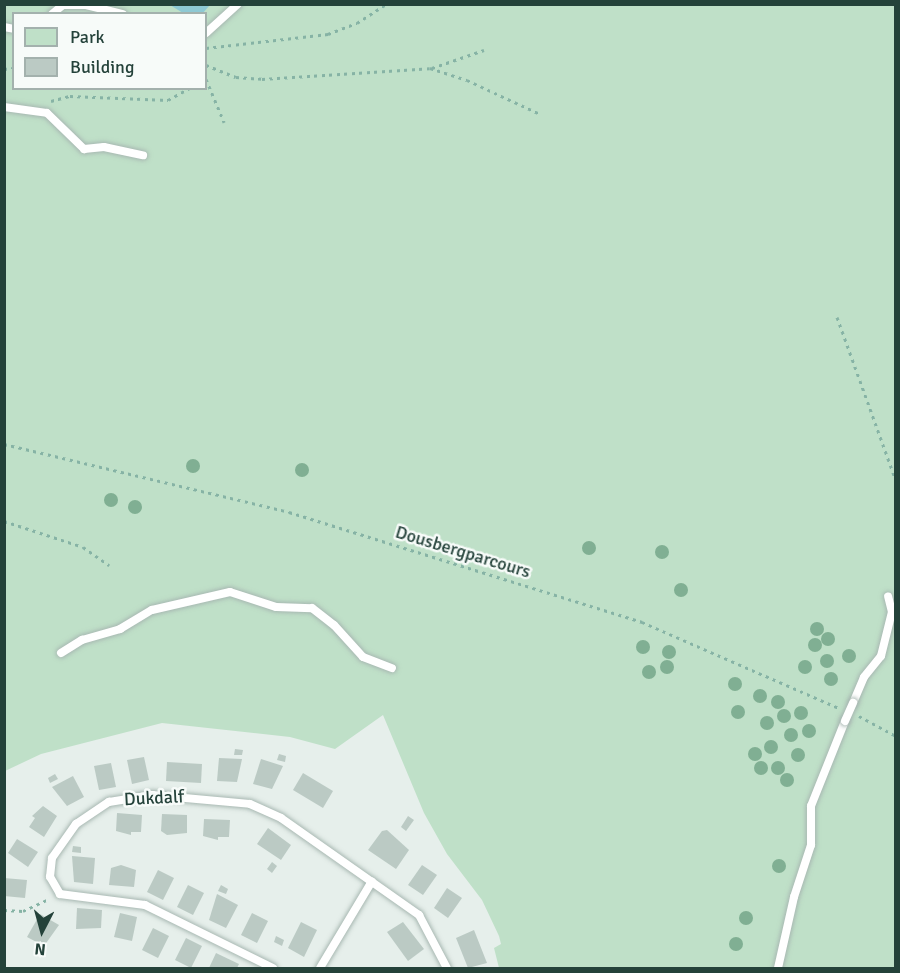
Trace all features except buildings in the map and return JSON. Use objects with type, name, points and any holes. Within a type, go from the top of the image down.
[{"type":"lane","points":[[207,32],[238,4]]},
{"type":"lane","points":[[54,12],[63,5],[86,5],[115,12]]},
{"type":"lane","points":[[4,107],[47,113],[84,149],[105,147],[143,155]]},
{"type":"lane","points":[[61,653],[82,640],[120,629],[152,610],[230,592],[276,607],[312,608],[334,625],[363,657],[392,668]]},
{"type":"lane","points":[[778,969],[794,897],[811,846],[811,806],[864,677],[881,656],[892,612],[888,596]]},
{"type":"lane","name":"Dukdalf","points":[[56,891],[50,878],[52,858],[76,824],[109,802],[152,795],[210,797],[260,808],[372,881],[426,923],[447,969]]},
{"type":"lane","points":[[320,969],[372,881]]},
{"type":"lane","points":[[56,891],[66,896],[145,905],[273,969]]},
{"type":"path","points":[[207,48],[328,34],[357,23],[386,4]]},
{"type":"path","points":[[207,65],[236,77],[262,79],[430,68],[484,50]]},
{"type":"path","points":[[430,68],[467,80],[540,114]]},
{"type":"path","points":[[207,81],[224,122]]},
{"type":"path","points":[[49,101],[70,96],[168,100],[186,90]]},
{"type":"path","points":[[837,317],[896,481]]},
{"type":"path","name":"Dousbergparcours","points":[[4,444],[290,512],[642,622],[850,712],[896,736]]},
{"type":"path","points":[[4,521],[84,547],[109,565]]},
{"type":"path","points":[[4,910],[23,911],[50,898],[56,891]]},
{"type":"green space","points":[[4,5],[895,5],[895,968],[499,968],[494,948],[501,944],[499,936],[482,900],[447,854],[424,813],[383,715],[335,749],[290,737],[162,723],[41,754],[5,771]]},
{"type":"water","points":[[170,5],[210,5],[204,12],[181,12]]}]
